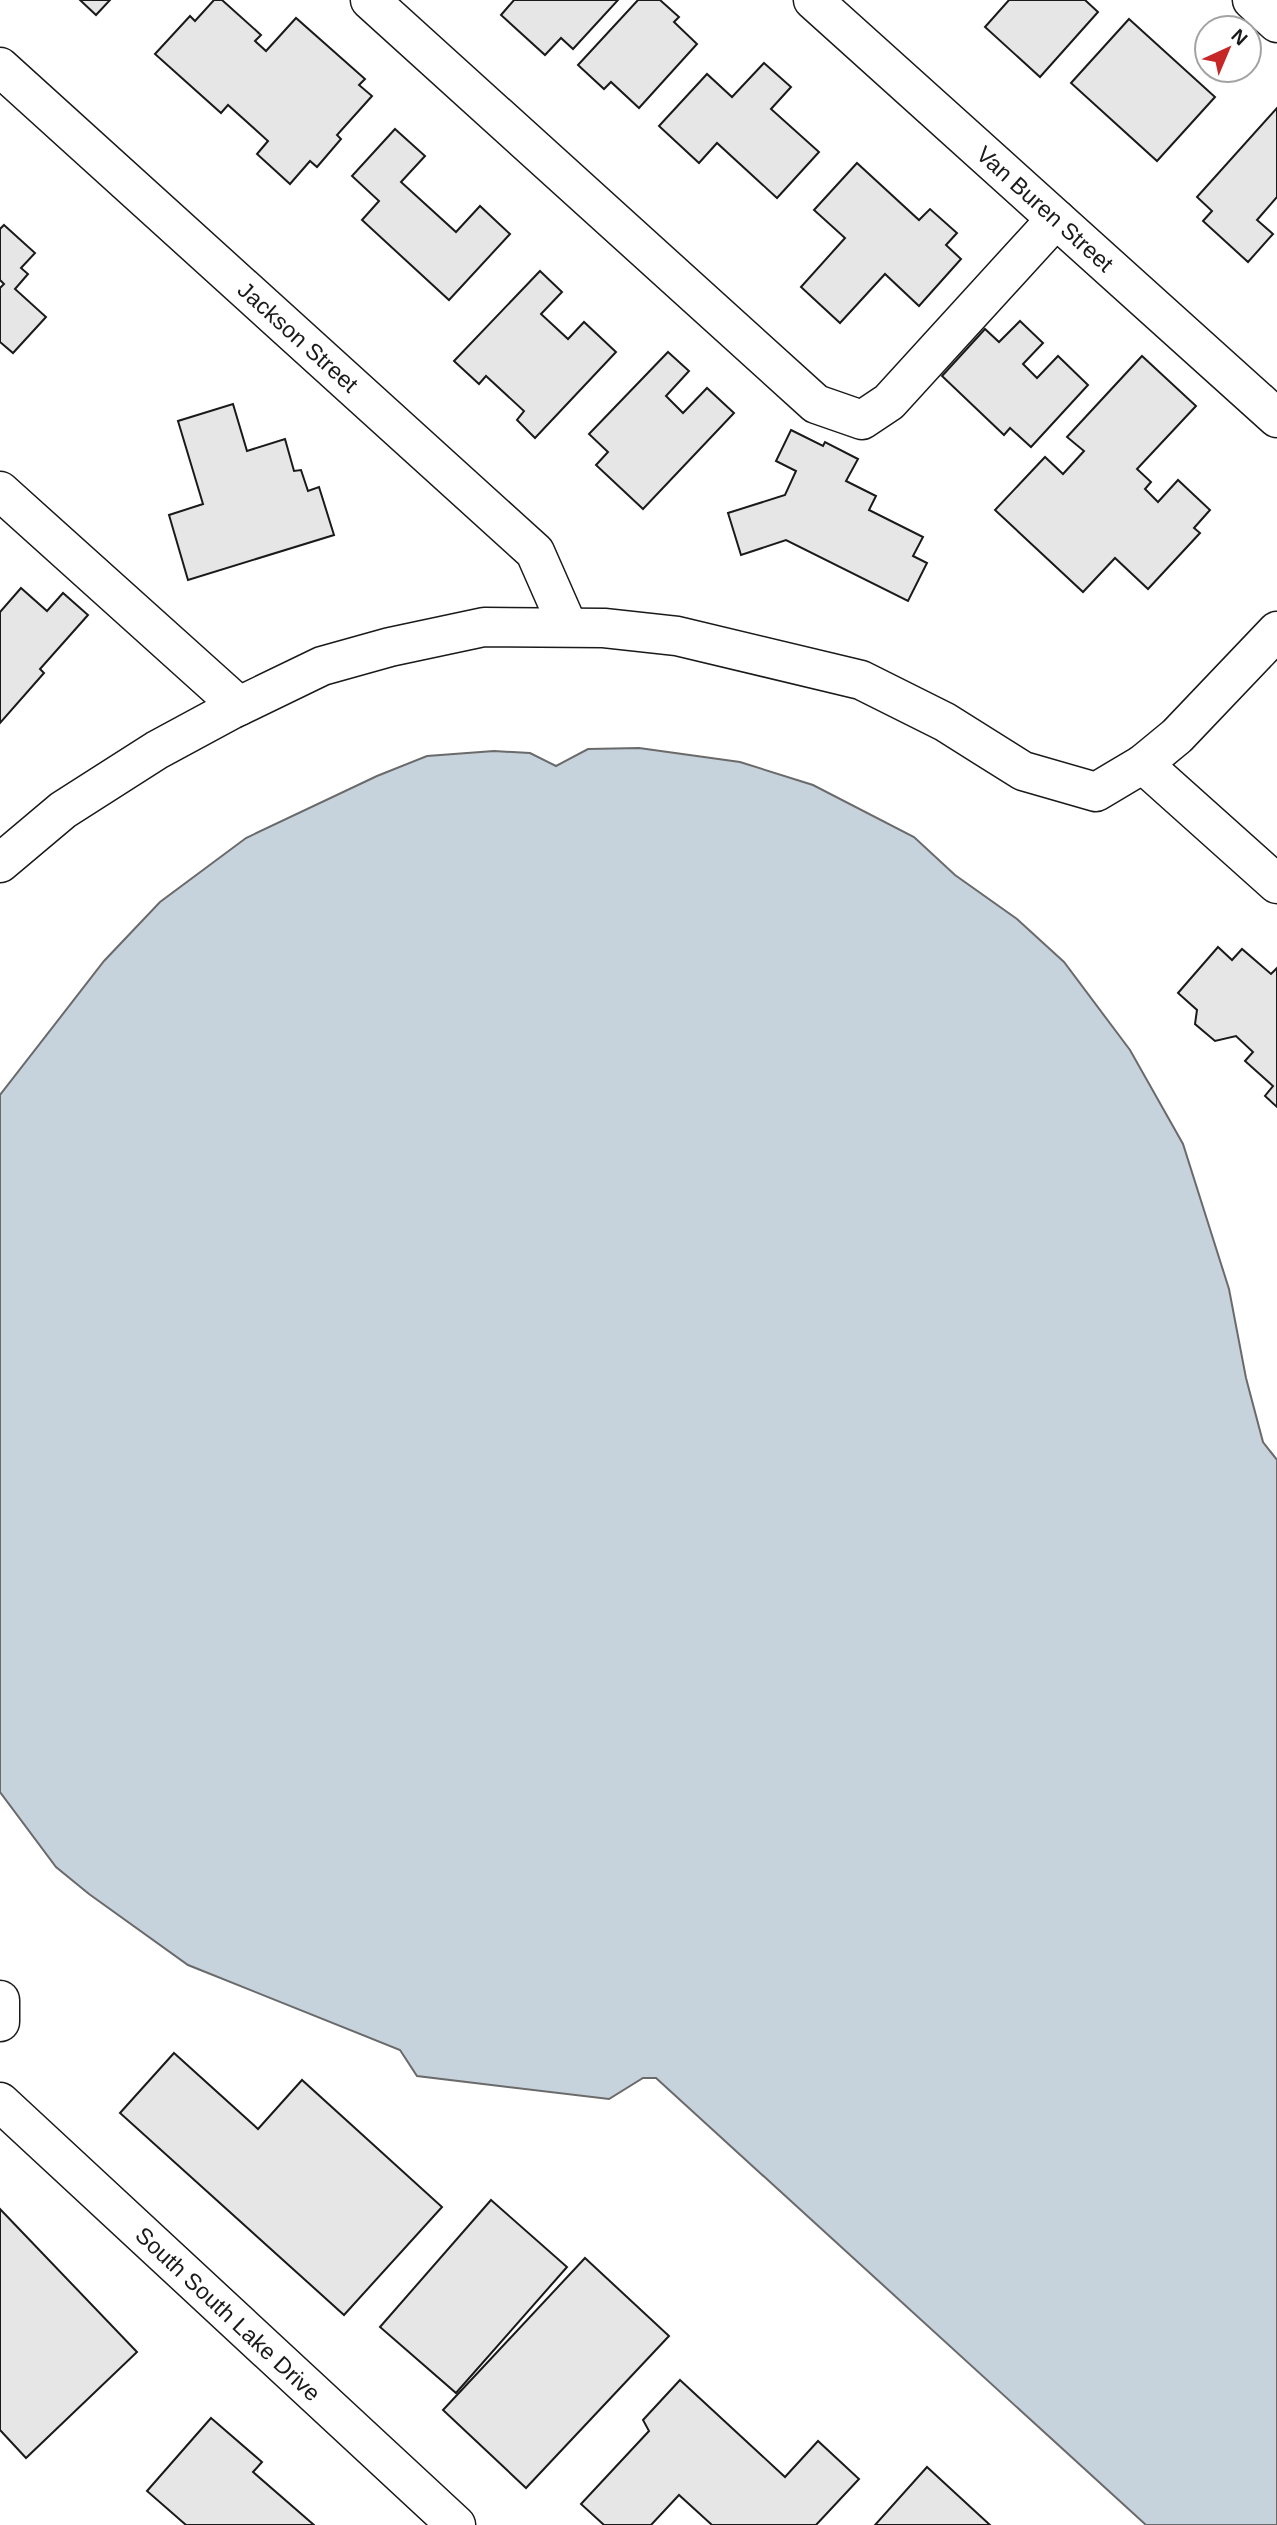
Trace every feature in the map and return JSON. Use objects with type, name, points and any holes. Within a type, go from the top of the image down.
[{"type":"street","points":[[370,0],[816,404],[862,420],[889,402],[1056,219]]},
{"type":"street","name":"Van Buren Street","points":[[813,0],[1277,418]]},
{"type":"street","points":[[1251,0],[1277,23]]},
{"type":"street","name":"Jackson Street","points":[[0,67],[535,552],[568,627]]},
{"type":"street","points":[[0,491],[239,706]]},
{"type":"street","points":[[0,863],[63,810],[157,750],[239,706],[322,666],[390,647],[484,627],[604,628],[677,636],[861,680],[945,722],[1023,771],[1096,792],[1143,764],[1177,736],[1277,631]]},
{"type":"street","points":[[1143,764],[1277,884]]},
{"type":"street","points":[[0,2000],[0,2022]]},
{"type":"street","name":"South South Lake Drive","points":[[0,2102],[456,2525]]},
{"type":"shaded area","points":[[639,748],[740,762],[813,785],[914,837],[955,875],[1017,919],[1064,962],[1130,1050],[1183,1144],[1229,1289],[1246,1378],[1263,1442],[1277,1460],[1277,2525],[1146,2525],[656,2078],[643,2078],[609,2099],[417,2076],[400,2050],[188,1965],[56,1867],[0,1792],[0,1095],[104,961],[160,902],[246,838],[377,776],[427,756],[494,751],[530,753],[556,766],[588,749]]},
{"type":"building","points":[[80,0],[110,0],[96,15]]},
{"type":"building","points":[[214,0],[222,0],[261,35],[255,41],[266,51],[296,18],[365,79],[359,85],[372,96],[337,135],[341,139],[317,167],[310,161],[290,184],[257,154],[268,141],[228,105],[221,113],[155,54],[190,16],[195,21]]},
{"type":"building","points":[[514,0],[618,0],[573,49],[561,38],[545,55],[501,15]]},
{"type":"building","points":[[638,0],[660,0],[679,17],[674,22],[697,44],[639,108],[611,82],[604,89],[578,65]]},
{"type":"building","points":[[1009,0],[1085,0],[1098,12],[1040,77],[985,27]]},
{"type":"building","points":[[1129,19],[1193,77],[1193,84],[1201,84],[1215,97],[1157,161],[1071,83]]},
{"type":"building","points":[[764,63],[791,87],[771,109],[819,152],[777,198],[717,143],[699,163],[659,126],[707,74],[732,97]]},
{"type":"building","points":[[1277,108],[1277,197],[1257,220],[1273,234],[1248,262],[1203,221],[1212,211],[1197,197]]},
{"type":"building","points":[[395,129],[425,156],[401,182],[456,232],[480,206],[510,234],[449,300],[362,220],[379,201],[352,176]]},
{"type":"building","points":[[857,163],[919,220],[930,209],[957,233],[946,245],[961,259],[919,306],[885,274],[840,323],[801,287],[845,238],[814,210]]},
{"type":"building","points":[[4,225],[35,253],[21,268],[28,274],[15,289],[46,317],[13,353],[0,342],[0,288],[4,284],[0,280],[0,229]]},
{"type":"building","points":[[540,271],[562,292],[541,314],[568,339],[584,322],[616,352],[535,438],[517,420],[524,411],[486,376],[479,384],[454,361]]},
{"type":"building","points":[[1020,321],[1043,343],[1023,364],[1037,378],[1058,356],[1088,385],[1031,447],[1010,428],[1004,435],[942,376],[985,329],[999,342]]},
{"type":"building","points":[[668,352],[689,371],[666,396],[683,413],[707,388],[734,413],[643,509],[596,465],[608,452],[589,434]]},
{"type":"building","points":[[1142,356],[1196,406],[1137,469],[1151,482],[1145,489],[1158,502],[1178,480],[1210,510],[1194,528],[1200,533],[1148,589],[1115,558],[1083,592],[995,510],[1045,457],[1063,474],[1084,451],[1067,437]]},
{"type":"building","points":[[233,404],[247,451],[285,439],[294,471],[301,470],[308,491],[319,487],[334,535],[188,580],[169,515],[203,504],[178,421]]},
{"type":"building","points":[[791,430],[823,446],[825,442],[858,459],[846,481],[876,496],[869,510],[923,537],[913,556],[927,563],[908,601],[786,540],[741,555],[728,513],[785,495],[796,471],[776,461]]},
{"type":"building","points":[[21,588],[47,611],[63,593],[88,615],[40,669],[44,673],[0,723],[0,612]]},
{"type":"building","points":[[1218,947],[1232,960],[1242,949],[1271,974],[1277,968],[1277,1107],[1265,1096],[1273,1086],[1245,1061],[1253,1052],[1236,1036],[1215,1041],[1195,1024],[1197,1010],[1178,993]]},
{"type":"building","points":[[174,2053],[258,2129],[302,2080],[442,2207],[344,2315],[120,2113]]},
{"type":"building","points":[[491,2200],[567,2267],[456,2393],[380,2327]]},
{"type":"building","points":[[0,2209],[137,2352],[26,2458],[0,2430]]},
{"type":"building","points":[[585,2258],[669,2336],[526,2488],[443,2410]]},
{"type":"building","points":[[680,2380],[785,2477],[818,2441],[859,2479],[816,2525],[712,2525],[679,2495],[651,2525],[604,2525],[581,2504],[649,2431],[643,2420]]},
{"type":"building","points":[[211,2418],[262,2462],[253,2472],[314,2525],[186,2525],[147,2491]]},
{"type":"building","points":[[927,2467],[990,2525],[875,2525]]}]
